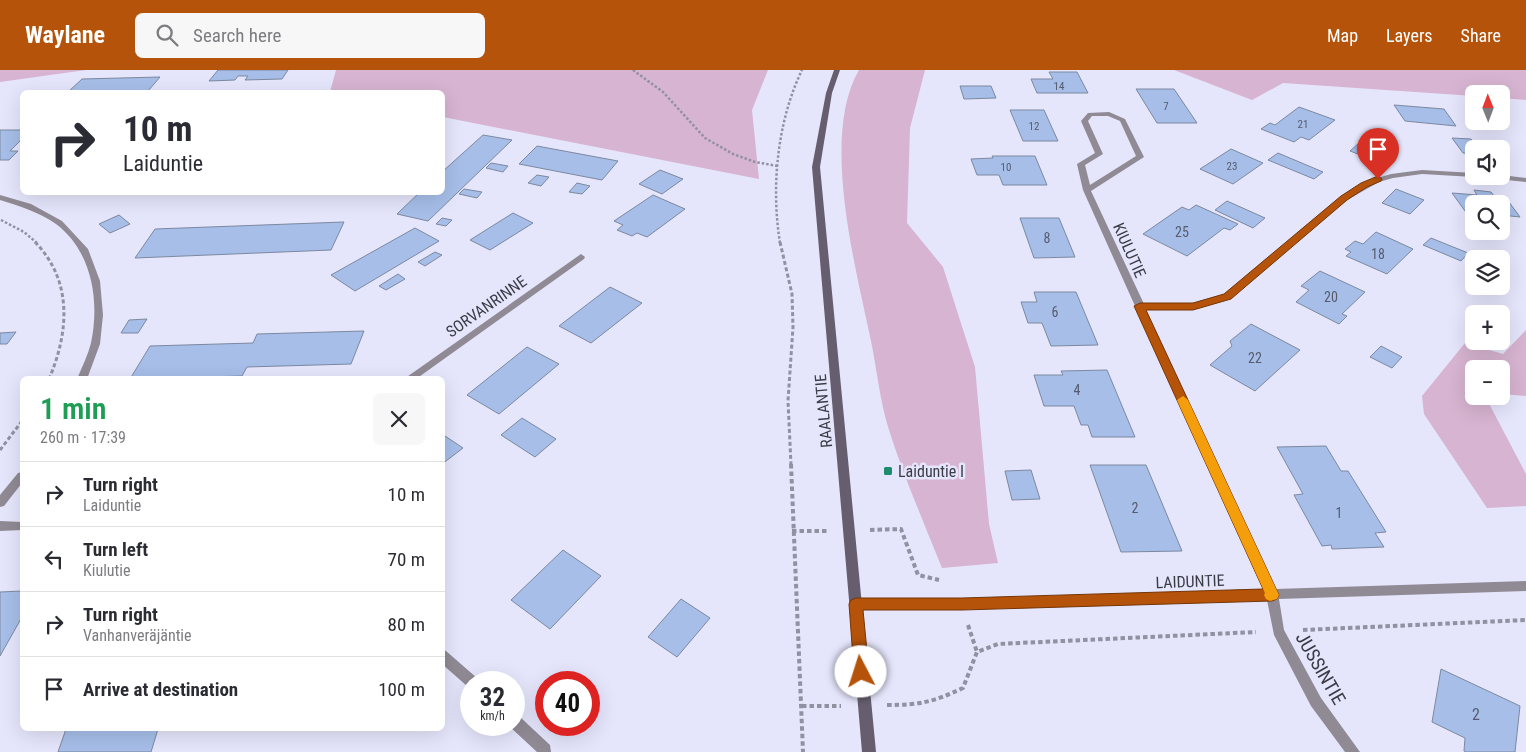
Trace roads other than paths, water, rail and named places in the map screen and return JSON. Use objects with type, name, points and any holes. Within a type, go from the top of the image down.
[{"type":"street","name":"RAALANTIE","points":[[837,70],[829,93],[816,167],[869,752]]},
{"type":"street","name":"KIULUTIE","points":[[1087,190],[1140,157],[1123,120],[1109,114],[1090,114],[1084,121],[1099,154],[1081,164],[1087,190],[1272,595]]},
{"type":"street","points":[[1140,306],[1193,306],[1228,296],[1344,198],[1364,185],[1378,179],[1412,172],[1465,175]]},
{"type":"street","points":[[1510,178],[1526,180]]},
{"type":"street","points":[[0,197],[28,206],[59,223],[84,250],[96,281],[99,315],[95,344],[83,376]]},
{"type":"street","name":"SORVANRINNE","points":[[413,376],[581,257]]},
{"type":"street","points":[[0,503],[20,478]]},
{"type":"street","points":[[0,526],[20,526]]},
{"type":"street","name":"LAIDUNTIE","points":[[856,604],[962,604],[1526,586]]},
{"type":"street","name":"JUSSINTIE","points":[[1272,595],[1278,631],[1316,702],[1353,752]]},
{"type":"street","points":[[445,658],[460,671]]},
{"type":"street","points":[[525,731],[545,750]]},
{"type":"place","name":"Laiduntie I","points":[[888,471]]}]
